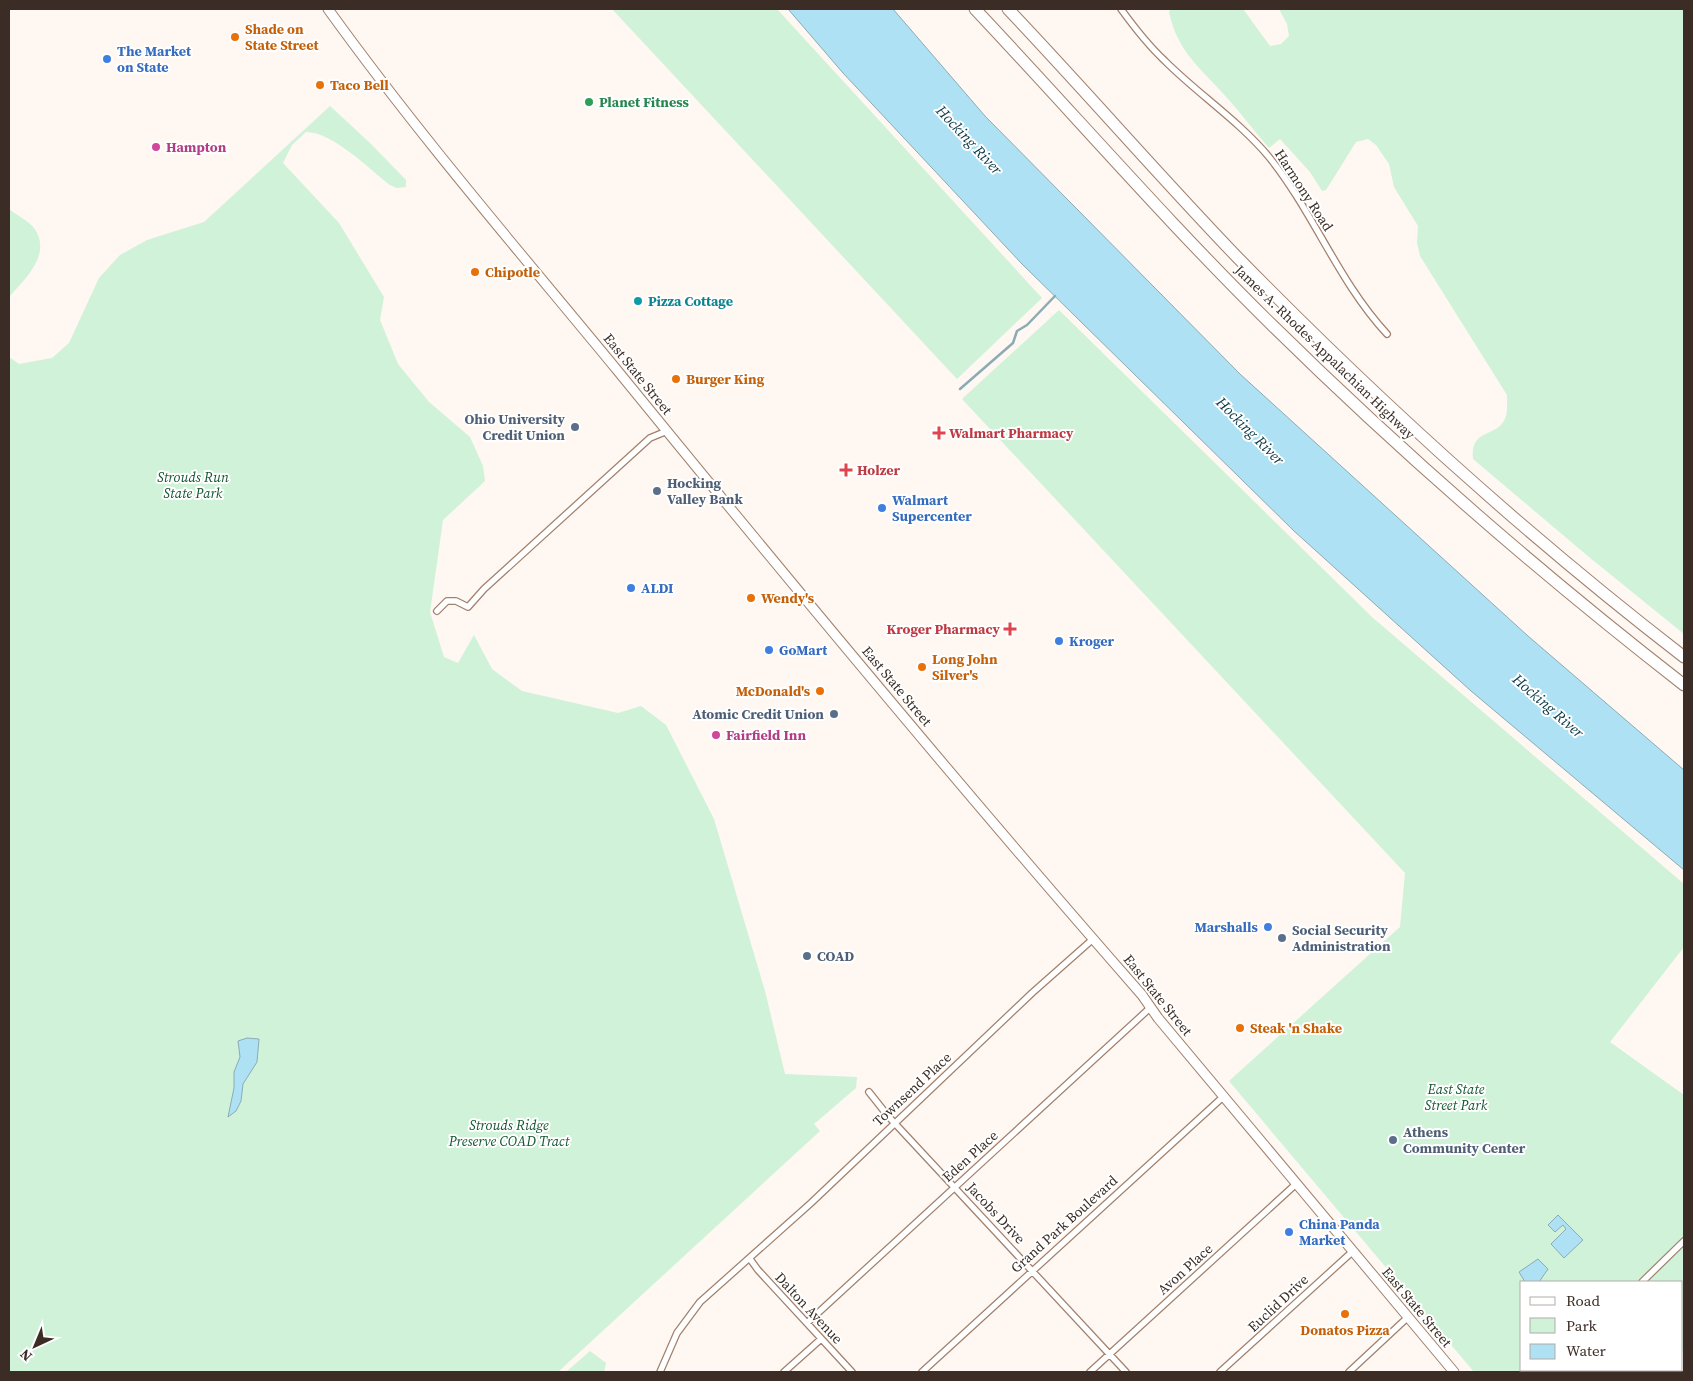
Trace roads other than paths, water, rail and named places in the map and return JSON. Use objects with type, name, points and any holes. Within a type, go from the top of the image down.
[{"type":"highway","name":"James A. Rhodes Appalachian Highway","points":[[975,9],[1201,251],[1333,384],[1507,541],[1684,685]]},
{"type":"highway","name":"James A. Rhodes Appalachian Highway","points":[[1008,9],[1226,245],[1379,397],[1507,512],[1684,657]]},
{"type":"main road","name":"East State Street","points":[[328,9],[456,176],[667,432],[916,731],[1151,1007],[1352,1252],[1454,1372]]},
{"type":"street","name":"Harmony Road","points":[[1121,9],[1164,61],[1236,124],[1270,158],[1307,213],[1352,291],[1387,334]]},
{"type":"street","points":[[437,611],[447,601],[456,601],[468,607],[484,589],[650,438],[667,432]]},
{"type":"street","name":"Townsend Place","points":[[660,1372],[677,1334],[692,1312],[735,1269],[750,1259],[1027,997],[1093,939]]},
{"type":"street","name":"Eden Place","points":[[807,1323],[1151,1007]]},
{"type":"street","name":"Jacobs Drive","points":[[869,1092],[894,1122],[1126,1372]]},
{"type":"street","name":"Grand Park Boulevard","points":[[922,1372],[1224,1096]]},
{"type":"street","name":"Avon Place","points":[[1090,1372],[1296,1184]]},
{"type":"street","points":[[1643,1281],[1684,1241]]},
{"type":"street","name":"Euclid Drive","points":[[1220,1372],[1352,1252]]},
{"type":"street","name":"Dalton Avenue","points":[[750,1259],[852,1372]]},
{"type":"street","points":[[1349,1372],[1407,1318]]},
{"type":"street","points":[[784,1372],[821,1339]]},
{"type":"water","name":"Hocking River","points":[[788,9],[893,9],[985,116],[1240,374],[1528,636],[1684,770],[1684,870],[1471,691],[1294,531],[1022,264],[843,73]]},
{"type":"water","points":[[247,1038],[259,1039],[257,1062],[243,1084],[241,1101],[236,1111],[228,1117],[234,1088],[234,1072],[240,1057],[238,1041]]},
{"type":"water","points":[[1558,1215],[1583,1240],[1564,1258],[1551,1244],[1566,1229],[1563,1225],[1555,1232],[1548,1225]]},
{"type":"water","points":[[1538,1259],[1548,1269],[1540,1281],[1524,1281],[1519,1272]]},
{"type":"waterway","points":[[960,389],[1013,343],[1017,331],[1027,325],[1055,296]]},
{"type":"place","name":"Shade on State Street","points":[[235,37]]},
{"type":"place","name":"The Market on State","points":[[107,59]]},
{"type":"place","name":"Taco Bell","points":[[320,85]]},
{"type":"place","name":"Planet Fitness","points":[[589,102]]},
{"type":"place","name":"Hampton","points":[[156,147]]},
{"type":"place","name":"Chipotle","points":[[475,272]]},
{"type":"place","name":"Pizza Cottage","points":[[638,301]]},
{"type":"place","name":"Burger King","points":[[676,379]]},
{"type":"place","name":"Ohio University Credit Union","points":[[575,427]]},
{"type":"place","name":"Walmart Pharmacy","points":[[939,433]]},
{"type":"place","name":"Holzer","points":[[846,470]]},
{"type":"place","name":"Hocking Valley Bank","points":[[657,491]]},
{"type":"place","name":"Walmart Supercenter","points":[[882,508]]},
{"type":"place","name":"ALDI","points":[[631,588]]},
{"type":"place","name":"Wendy's","points":[[751,598]]},
{"type":"place","name":"Kroger Pharmacy","points":[[1010,629]]},
{"type":"place","name":"Kroger","points":[[1059,641]]},
{"type":"place","name":"GoMart","points":[[769,650]]},
{"type":"place","name":"Long John Silver's","points":[[922,667]]},
{"type":"place","name":"McDonald's","points":[[820,691]]},
{"type":"place","name":"Atomic Credit Union","points":[[834,714]]},
{"type":"place","name":"Fairfield Inn","points":[[716,735]]},
{"type":"place","name":"Marshalls","points":[[1268,927]]},
{"type":"place","name":"Social Security Administration","points":[[1282,938]]},
{"type":"place","name":"COAD","points":[[807,956]]},
{"type":"place","name":"Steak 'n Shake","points":[[1240,1028]]},
{"type":"place","name":"Athens Community Center","points":[[1393,1140]]},
{"type":"place","name":"China Panda Market","points":[[1289,1232]]},
{"type":"place","name":"Donatos Pizza","points":[[1345,1314]]},
{"type":"park label","name":"Strouds Run State Park","points":[[193,486]]},
{"type":"park label","name":"East State Street Park","points":[[1456,1098]]},
{"type":"park label","name":"Strouds Ridge Preserve COAD Tract","points":[[509,1134]]}]
